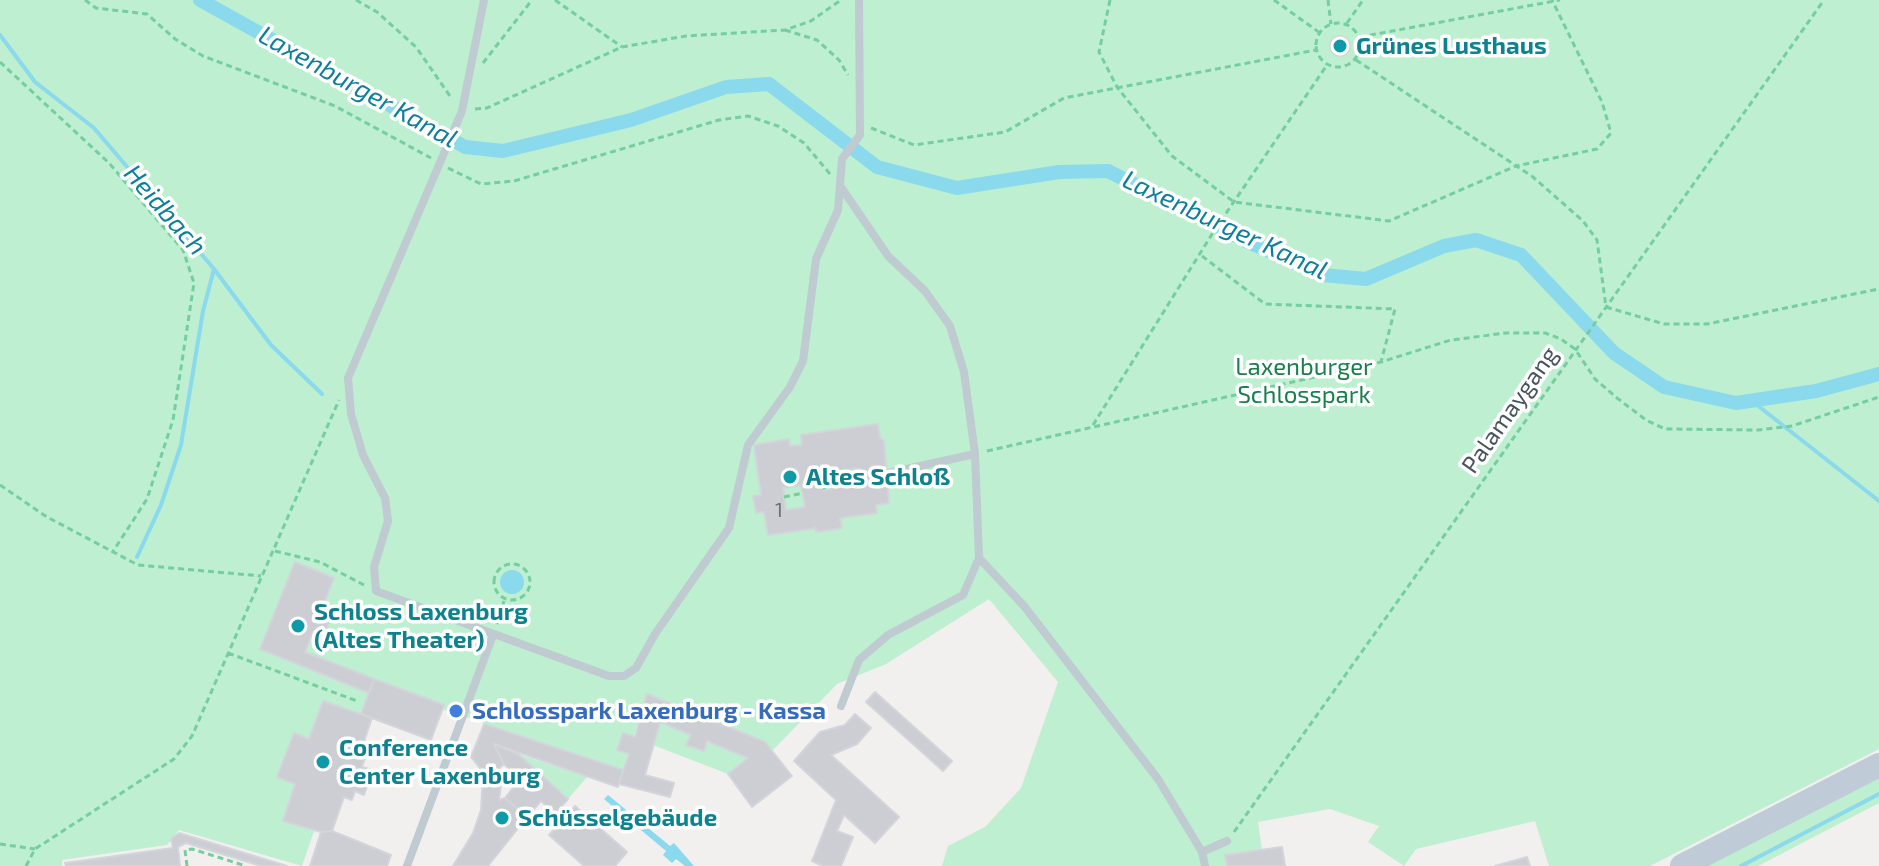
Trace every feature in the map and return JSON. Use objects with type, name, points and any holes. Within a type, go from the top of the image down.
[{"type":"main road","points":[[1682,866],[1879,765]]},
{"type":"lane","points":[[484,0],[462,111],[348,378],[351,414],[363,455],[385,498],[388,521],[374,567],[376,591],[609,676],[624,676],[636,668],[655,634],[729,528],[748,445],[790,387],[803,361],[816,259],[838,210],[842,159],[860,135],[859,0]]},
{"type":"lane","points":[[840,186],[888,256],[925,291],[950,326],[964,372],[975,454],[979,558],[963,595],[888,635],[859,660],[841,706]]},
{"type":"lane","points":[[888,473],[975,454]]},
{"type":"lane","points":[[979,558],[1024,606],[1158,779],[1202,852],[1205,866]]},
{"type":"lane","points":[[407,866],[493,635]]},
{"type":"lane","points":[[1202,852],[1227,841]]},
{"type":"path","points":[[85,0],[96,8],[147,14],[175,39],[203,56],[335,106],[481,184],[514,181],[719,120],[748,116],[778,126],[804,143],[840,186]]},
{"type":"path","points":[[356,0],[377,12],[416,47],[462,111],[487,108],[622,47],[686,36],[785,30],[811,21],[841,0]]},
{"type":"path","points":[[471,73],[505,38],[532,0]]},
{"type":"path","points":[[555,0],[622,47]]},
{"type":"path","points":[[1110,0],[1099,52],[1117,87],[1172,156],[1234,202],[1389,221],[1516,166],[1597,149],[1611,133],[1602,102],[1553,0]]},
{"type":"path","points":[[1274,0],[1320,33]]},
{"type":"path","points":[[1328,0],[1331,24]]},
{"type":"path","points":[[1346,24],[1363,0]]},
{"type":"path","points":[[1360,37],[1560,0]]},
{"type":"path","name":"Palamaygang","points":[[1227,841],[1824,0]]},
{"type":"path","points":[[1331,24],[1346,24],[1360,37],[1360,52],[1356,60],[1337,68],[1327,65],[1316,50],[1320,33],[1331,24]]},
{"type":"path","points":[[785,30],[817,40],[839,60],[858,90]]},
{"type":"path","points":[[860,123],[914,145],[1005,132],[1064,98],[1316,50]]},
{"type":"path","points":[[1356,60],[1516,166],[1551,191],[1583,221],[1597,240],[1606,307],[1664,324],[1695,325],[1879,289]]},
{"type":"path","points":[[0,62],[109,163],[183,250],[194,283],[173,420],[147,499],[112,553]]},
{"type":"path","points":[[1093,425],[1219,222],[1327,65]]},
{"type":"path","points":[[1201,255],[1265,304],[1395,309],[1381,362]]},
{"type":"path","points":[[975,454],[1381,362],[1451,340],[1506,333],[1545,333],[1575,349],[1606,389],[1646,420],[1665,429],[1772,429],[1792,426],[1879,397]]},
{"type":"path","points":[[26,866],[35,849],[174,759],[192,736],[348,378]]},
{"type":"path","points":[[823,488],[861,480]]},
{"type":"path","points":[[0,485],[47,517],[138,565],[261,576]]},
{"type":"path","points":[[784,497],[803,493]]},
{"type":"path","points":[[275,551],[320,562],[376,591]]},
{"type":"path","points":[[515,564],[525,568],[531,586],[519,600],[505,599],[497,592],[494,582],[497,572],[505,565],[515,564]]},
{"type":"path","points":[[493,635],[505,599]]},
{"type":"path","points":[[228,653],[357,701]]},
{"type":"path","points":[[0,844],[35,849]]},
{"type":"path","points":[[187,866],[185,850],[192,849],[246,866]]},
{"type":"green space","name":"Laxenburger Schlosspark","points":[[0,0],[1879,0],[1879,749],[1650,866],[1549,866],[1535,821],[1416,849],[1404,866],[1368,842],[1379,826],[1330,809],[1258,822],[1262,850],[1225,856],[1227,866],[942,866],[948,846],[985,827],[1021,788],[1058,682],[989,599],[886,664],[837,684],[772,751],[764,742],[647,694],[623,770],[442,709],[361,714],[323,702],[309,739],[294,733],[278,777],[295,784],[283,821],[314,831],[302,866],[179,830],[167,845],[62,860],[62,866],[0,866]]},
{"type":"green space","points":[[660,722],[691,735],[687,746],[704,751],[707,741],[748,758],[728,774],[653,745]]},
{"type":"green space","points":[[518,754],[587,777],[568,799]]},
{"type":"green space","points":[[1879,778],[1879,803],[1758,866],[1707,866]]},
{"type":"water","points":[[512,570],[523,577],[524,582],[517,593],[512,594],[501,587],[500,582],[507,571]]},
{"type":"water","points":[[608,795],[670,846],[674,843],[694,866],[685,866],[676,859],[672,863],[663,855],[666,851],[604,799]]},
{"type":"building","name":"Grünes Lusthaus","points":[[1340,36],[1347,39],[1350,46],[1347,53],[1340,56],[1333,53],[1330,46],[1333,39]]},
{"type":"building","name":"Altes Schloß","points":[[878,424],[880,438],[884,441],[889,503],[876,505],[877,513],[840,518],[842,528],[816,532],[816,528],[768,535],[764,512],[756,513],[753,496],[761,495],[754,445],[789,439],[790,446],[802,445],[801,435]],"holes":[[[859,468],[861,484],[824,490],[821,474]],[[801,485],[805,507],[786,510],[783,488]]]},
{"type":"building","name":"Schloss Laxenburg (Altes Theater)","points":[[295,562],[334,578],[319,616],[330,620],[323,636],[313,632],[305,652],[374,679],[369,693],[260,649]]},
{"type":"building","points":[[374,679],[444,705],[431,740],[361,714]]},
{"type":"building","points":[[875,692],[952,761],[943,771],[866,702]]},
{"type":"building","points":[[647,694],[765,742],[792,776],[752,807],[728,774],[748,758],[707,741],[704,751],[686,745],[691,735],[660,722],[645,775],[674,783],[670,797],[619,784],[629,754],[617,750],[623,733],[635,737]]},
{"type":"building","name":"Conference Center Laxenburg","points":[[323,701],[372,718],[359,756],[365,758],[362,767],[373,770],[364,795],[355,791],[352,800],[344,797],[332,831],[321,832],[283,821],[295,784],[277,777],[294,733],[309,739]]},
{"type":"building","points":[[855,714],[871,728],[857,744],[831,755],[899,817],[875,843],[844,815],[837,831],[853,837],[841,866],[823,866],[812,861],[836,800],[794,761],[820,732],[845,725]]},
{"type":"building","points":[[484,724],[623,770],[618,787],[494,744],[504,764],[497,770],[483,772],[471,757]]},
{"type":"building","points":[[494,744],[518,754],[568,799],[555,814],[541,801],[527,817],[505,798],[520,779],[504,764]]},
{"type":"building","name":"Schüsselgebäude","points":[[497,770],[501,785],[499,800],[505,798],[527,817],[488,866],[453,866],[473,833],[481,810],[483,772]]},
{"type":"building","points":[[575,806],[627,852],[615,866],[584,866],[549,835]]},
{"type":"building","points":[[332,831],[391,855],[387,866],[310,866],[321,832]]},
{"type":"building","points":[[179,833],[287,866],[261,866],[186,843],[178,847],[180,866],[66,866],[65,863],[173,848],[171,839]]},
{"type":"building","points":[[1282,847],[1285,866],[1227,866],[1225,855]]},
{"type":"building","points":[[1527,857],[1530,866],[1495,866]]},
{"type":"waterway","name":"Laxenburger Kanal","points":[[200,0],[465,147],[503,151],[631,120],[726,87],[769,84],[877,167],[957,188],[1059,172],[1108,171],[1244,240],[1323,275],[1366,279],[1444,246],[1476,240],[1521,255],[1614,353],[1664,387],[1736,403],[1816,391],[1879,374]]},
{"type":"waterway","name":"Heidbach","points":[[0,35],[35,82],[94,128],[214,269],[271,345],[322,394]]},
{"type":"waterway","points":[[137,557],[161,505],[181,445],[203,311],[214,269]]},
{"type":"waterway","points":[[1752,401],[1879,501]]},
{"type":"waterway","points":[[1741,866],[1879,794]]},
{"type":"place","name":"Grünes Lusthaus","points":[[1340,46]]},
{"type":"place","name":"Altes Schloß","points":[[790,477]]},
{"type":"place","name":"Schloss Laxenburg (Altes Theater)","points":[[298,626]]},
{"type":"place","name":"Schlosspark Laxenburg - Kassa","points":[[456,711]]},
{"type":"place","name":"Conference Center Laxenburg","points":[[323,762]]},
{"type":"place","name":"Schüsselgebäude","points":[[502,818]]}]
